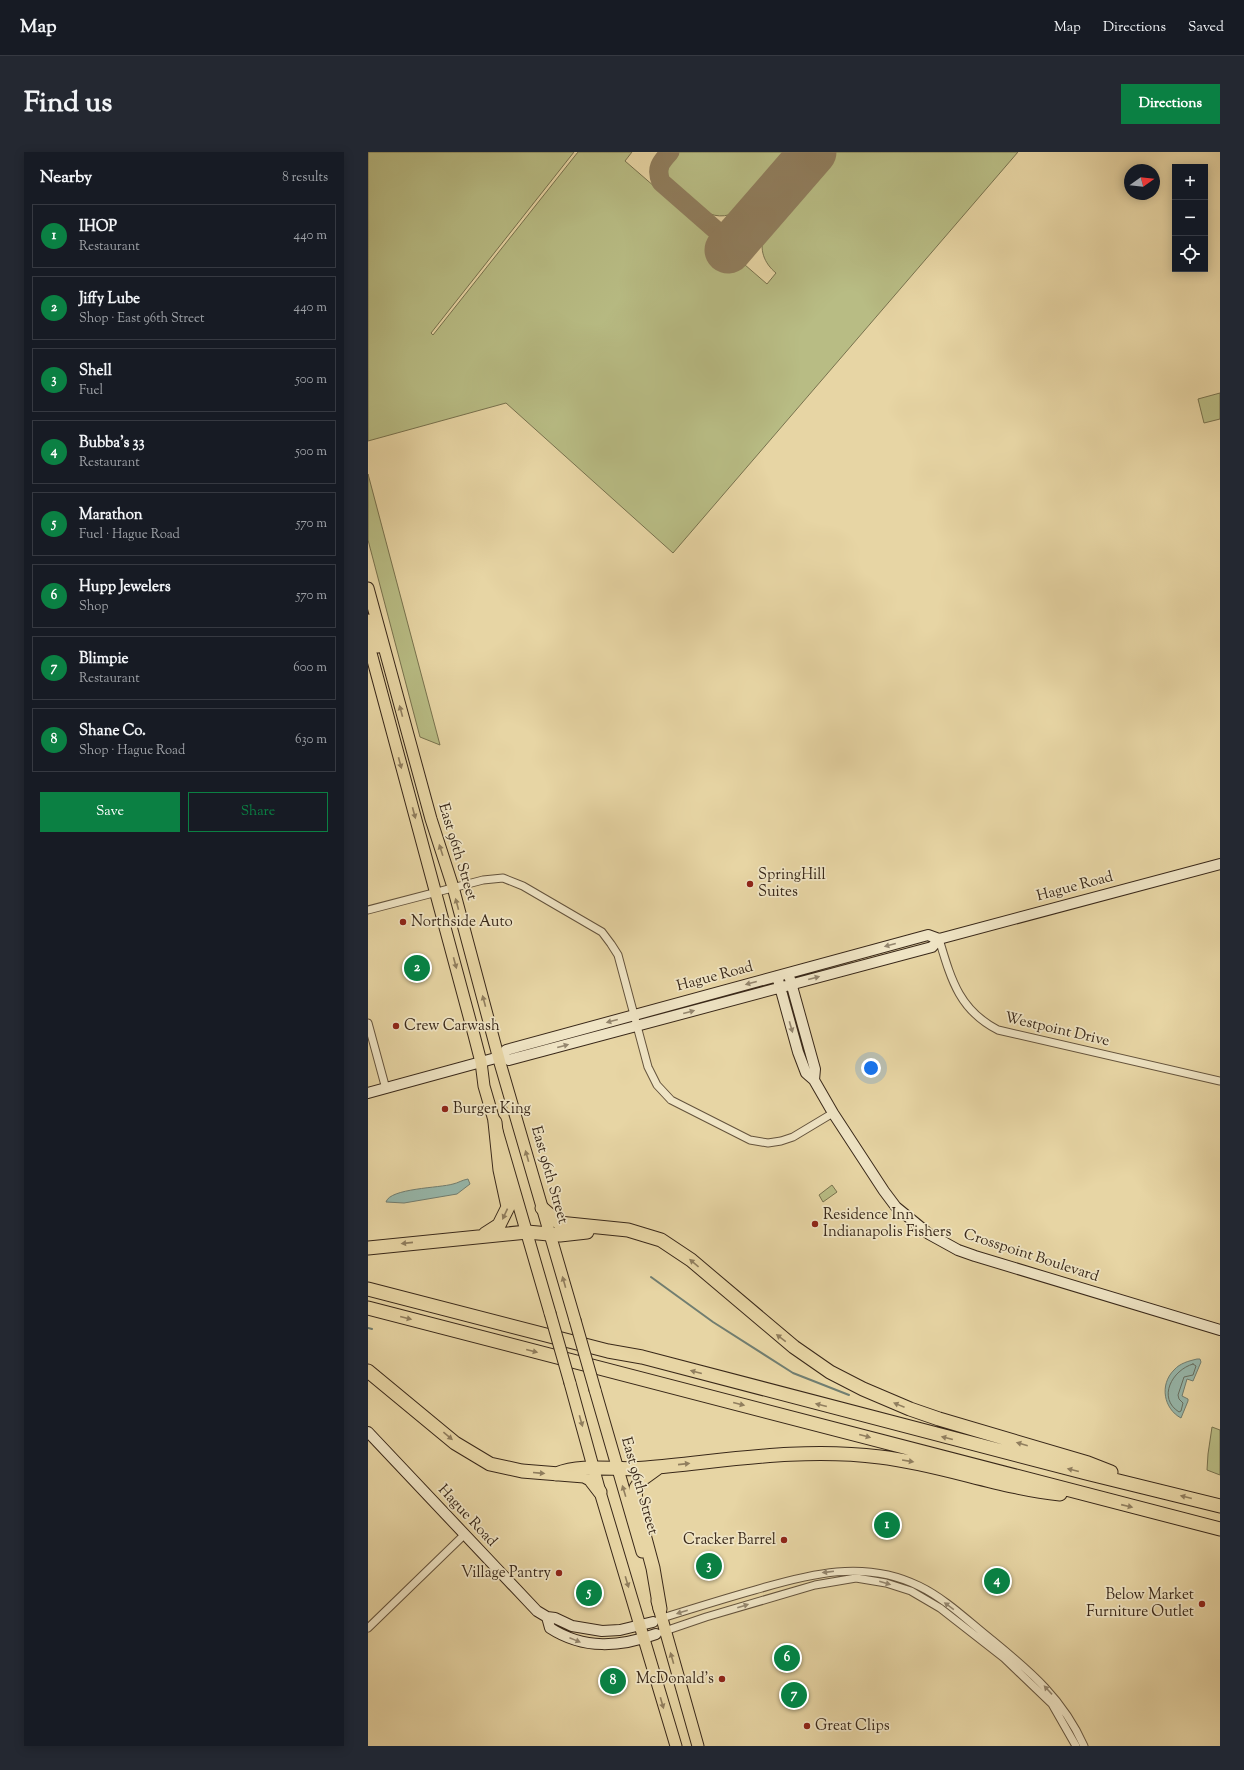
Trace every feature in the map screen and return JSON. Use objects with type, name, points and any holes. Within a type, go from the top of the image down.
[{"type":"highway","points":[[477,1236],[489,1233],[496,1228],[504,1219],[508,1207],[500,1170],[495,1122]]},
{"type":"highway","points":[[542,1208],[559,1223],[628,1230],[661,1240],[691,1260],[794,1347],[830,1372],[863,1389],[917,1412],[1088,1463],[1152,1488]]},
{"type":"highway","points":[[368,1248],[527,1232],[560,1235],[587,1232],[598,1228]]},
{"type":"highway","points":[[368,1289],[608,1350],[642,1357],[1086,1473],[1152,1488],[1220,1506]]},
{"type":"highway","points":[[368,1308],[1220,1529]]},
{"type":"highway","points":[[368,1371],[455,1443],[490,1464],[506,1468],[584,1476],[590,1479],[600,1492]]},
{"type":"highway","points":[[556,1474],[568,1470],[661,1466],[783,1453],[827,1452],[856,1454],[919,1463],[1038,1491],[1089,1496]]},
{"type":"highway","points":[[658,1616],[653,1568],[635,1501],[636,1488],[641,1480],[661,1466]]},
{"type":"main road","name":"East 96th Street","points":[[368,588],[431,819],[453,887],[542,1208],[595,1390],[658,1616],[661,1633],[698,1746]]},
{"type":"main road","points":[[368,620],[375,645],[378,648],[384,647]]},
{"type":"main road","name":"East 96th Street","points":[[368,642],[481,1062],[484,1086],[527,1232],[600,1492],[669,1727],[676,1746]]},
{"type":"main road","points":[[405,779],[413,781],[423,807],[431,819]]},
{"type":"street","name":"Hague Road","points":[[938,940],[928,935],[506,1050],[501,1057],[509,1060],[932,947],[938,940],[1220,864]]},
{"type":"street","points":[[368,910],[435,891],[483,880],[503,878],[523,886],[602,932],[616,951],[649,1072],[666,1096],[674,1102],[750,1140],[768,1143],[793,1137],[833,1113]]},
{"type":"street","name":"Westpoint Drive","points":[[938,940],[955,988],[962,999],[979,1018],[993,1027],[1009,1033],[1220,1081]]},
{"type":"street","name":"Crosspoint Boulevard","points":[[788,973],[815,1069],[814,1080]]},
{"type":"street","name":"Crosspoint Boulevard","points":[[777,976],[803,1068],[814,1080],[833,1113],[890,1200],[915,1223],[943,1242],[975,1256],[1220,1330]]},
{"type":"street","points":[[368,1023],[386,1088]]},
{"type":"street","points":[[368,1093],[501,1057]]},
{"type":"street","name":"Hague Road","points":[[368,1432],[529,1604],[547,1618],[550,1628],[585,1643],[618,1645],[661,1633]]},
{"type":"street","points":[[368,1628],[464,1535]]},
{"type":"street","points":[[658,1616],[785,1581],[825,1572],[868,1571],[896,1578],[921,1587],[942,1601],[1033,1674],[1056,1699],[1084,1746]]},
{"type":"street","points":[[661,1633],[706,1617],[815,1585],[856,1578],[886,1582],[910,1591],[940,1608],[1004,1658],[1052,1704],[1076,1746]]},
{"type":"street","name":"Hague Road","points":[[547,1618],[555,1618],[578,1628],[602,1631],[640,1625],[658,1616]]},
{"type":"green space","points":[[368,152],[574,152],[431,333],[433,335],[578,152],[632,152],[625,161],[767,284],[776,273],[768,265],[762,251],[764,234],[835,152],[1018,152],[673,553],[506,403],[368,441]]},
{"type":"green space","points":[[678,152],[791,152],[741,210],[730,215],[720,216],[710,214],[702,210],[670,181],[668,177],[669,165]]},
{"type":"green space","points":[[1220,393],[1220,419],[1204,423],[1198,399]]},
{"type":"green space","points":[[368,474],[440,745],[420,737],[368,540]]},
{"type":"green space","points":[[832,1185],[837,1192],[823,1202],[819,1195]]},
{"type":"green space","points":[[1212,1427],[1220,1430],[1220,1475],[1207,1470]]},
{"type":"water","points":[[468,1179],[470,1184],[457,1194],[404,1203],[386,1202],[389,1197],[406,1191],[455,1184]]},
{"type":"water","points":[[1200,1359],[1201,1362],[1193,1381],[1187,1379],[1182,1396],[1188,1399],[1188,1401],[1181,1418],[1175,1414],[1167,1403],[1165,1389],[1166,1383],[1169,1376],[1176,1368]]},
{"type":"waterway","points":[[651,1277],[713,1322],[793,1373],[849,1395]]},
{"type":"waterway","points":[[368,1328],[372,1329]]},
{"type":"taxiway","points":[[670,152],[664,159],[659,169],[659,177],[661,182],[733,245]]},
{"type":"runway","points":[[728,250],[813,152]]},
{"type":"place","name":"SpringHill Suites","points":[[750,884]]},
{"type":"place","name":"Northside Auto","points":[[403,922]]},
{"type":"place","name":"Jiffy Lube","points":[[417,968]]},
{"type":"place","name":"Crew Carwash","points":[[396,1026]]},
{"type":"place","name":"Burger King","points":[[445,1109]]},
{"type":"place","name":"Residence Inn Indianapolis Fishers","points":[[815,1224]]},
{"type":"place","name":"IHOP","points":[[887,1525]]},
{"type":"place","name":"Cracker Barrel","points":[[784,1540]]},
{"type":"place","name":"Shell","points":[[709,1566]]},
{"type":"place","name":"Village Pantry","points":[[559,1573]]},
{"type":"place","name":"Bubba's 33","points":[[997,1581]]},
{"type":"place","name":"Marathon","points":[[589,1593]]},
{"type":"place","name":"Below Market Furniture Outlet","points":[[1202,1604]]},
{"type":"place","name":"Hupp Jewelers","points":[[787,1658]]},
{"type":"place","name":"McDonald's","points":[[722,1679]]},
{"type":"place","name":"Shane Co.","points":[[613,1681]]},
{"type":"place","name":"Blimpie","points":[[794,1695]]},
{"type":"place","name":"Great Clips","points":[[807,1726]]}]
